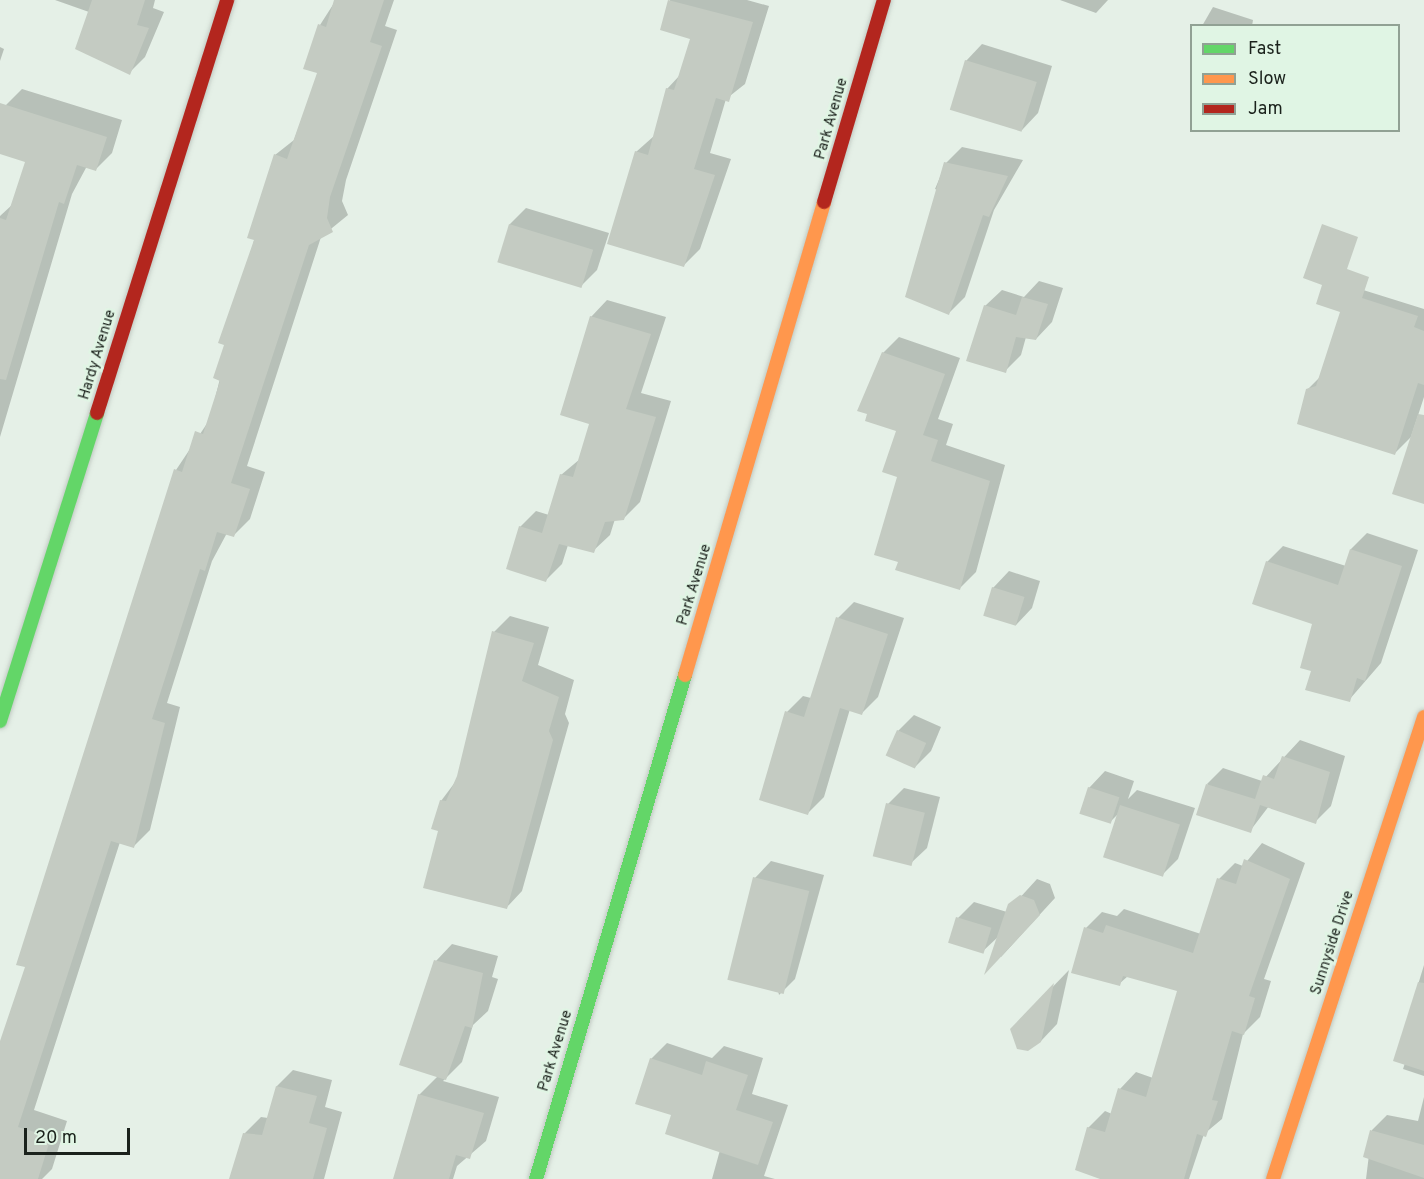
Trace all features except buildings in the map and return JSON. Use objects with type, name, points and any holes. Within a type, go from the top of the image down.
[{"type":"street","name":"Hardy Avenue","points":[[0,721],[227,0]]},
{"type":"street","name":"Park Avenue","points":[[536,1179],[884,0]]},
{"type":"street","name":"Sunnyside Drive","points":[[1273,1179],[1424,717]]},
{"type":"traffic: fast","points":[[0,721],[97,413]]},
{"type":"traffic: fast","points":[[536,1179],[685,675]]},
{"type":"traffic: slow","points":[[685,675],[824,202]]},
{"type":"traffic: slow","points":[[1273,1179],[1424,717]]},
{"type":"traffic: jam","points":[[97,413],[227,0]]},
{"type":"traffic: jam","points":[[824,202],[884,0]]}]
